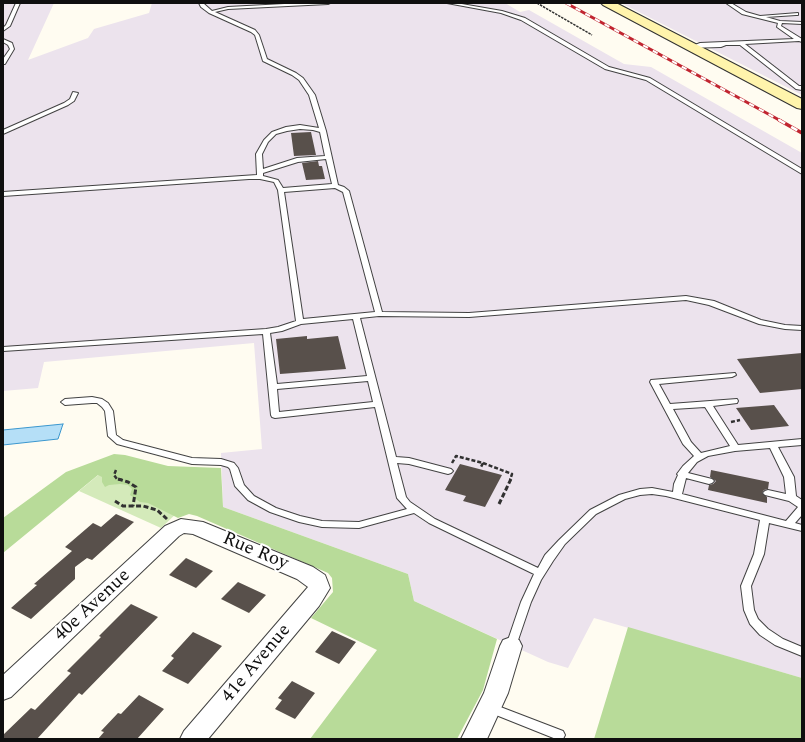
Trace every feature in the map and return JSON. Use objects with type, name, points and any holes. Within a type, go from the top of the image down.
[{"type":"street","points":[[607,3],[694,46],[802,105]]},
{"type":"street","name":"Rue Roy","points":[[177,523],[202,529],[305,573],[317,581],[318,588]]},
{"type":"street","name":"40e Avenue","points":[[3,690],[176,528],[177,523]]},
{"type":"street","name":"41e Avenue","points":[[193,739],[311,600],[318,588]]},
{"type":"street","points":[[474,739],[490,708],[511,646]]},
{"type":"lane","points":[[3,30],[8,26],[18,3]]},
{"type":"lane","points":[[201,3],[202,6],[211,12],[253,31],[257,35],[265,60],[301,79],[312,95],[323,131],[335,186]]},
{"type":"lane","points":[[211,12],[228,8],[328,3]]},
{"type":"lane","points":[[449,3],[502,12],[522,19],[607,68],[648,79],[802,172]]},
{"type":"lane","points":[[728,3],[744,13],[753,16],[780,22],[802,23]]},
{"type":"lane","points":[[753,16],[796,14]]},
{"type":"lane","points":[[780,22],[779,26],[801,41]]},
{"type":"lane","points":[[3,40],[10,44],[12,49],[3,63]]},
{"type":"lane","points":[[694,46],[721,46],[725,44],[801,41]]},
{"type":"lane","points":[[742,44],[798,88],[802,88]]},
{"type":"lane","points":[[3,132],[66,104],[72,100],[75,92]]},
{"type":"lane","points":[[260,174],[259,154],[261,146],[274,133],[300,127],[314,128],[323,131]]},
{"type":"lane","points":[[3,194],[260,174],[297,160],[329,157]]},
{"type":"lane","points":[[260,174],[276,181],[281,190],[300,322]]},
{"type":"lane","points":[[281,190],[335,186],[346,191],[379,314]]},
{"type":"lane","points":[[3,349],[266,331],[280,329],[300,322],[379,314],[469,314],[686,298],[711,303],[759,322],[785,327],[802,328]]},
{"type":"lane","points":[[356,316],[402,498],[414,510],[432,521],[540,573]]},
{"type":"lane","points":[[266,331],[275,415],[378,404]]},
{"type":"lane","points":[[700,457],[687,444],[654,382],[732,375]]},
{"type":"lane","points":[[273,387],[371,378]]},
{"type":"lane","points":[[65,402],[92,400],[99,401],[105,405],[109,410],[112,436],[120,442],[143,450],[192,461],[221,462],[231,465],[234,468],[240,486],[251,498],[273,510],[299,519],[322,524],[359,525],[414,510]]},
{"type":"lane","points":[[668,407],[734,401]]},
{"type":"lane","points":[[708,404],[735,448]]},
{"type":"lane","points":[[677,496],[682,474],[686,468],[706,454],[735,448],[802,442]]},
{"type":"lane","points":[[772,444],[789,477],[792,498]]},
{"type":"lane","points":[[392,460],[409,461],[448,470]]},
{"type":"lane","points":[[682,474],[710,481]]},
{"type":"lane","points":[[511,646],[526,602],[549,558],[575,528],[593,512],[608,503],[640,492],[652,491],[802,528]]},
{"type":"lane","points":[[768,492],[792,498],[802,504]]},
{"type":"lane","points":[[788,525],[802,510]]},
{"type":"lane","points":[[765,519],[759,554],[746,586],[749,610],[754,621],[764,632],[779,642],[802,652]]},
{"type":"lane","points":[[490,708],[559,735]]},
{"type":"path","points":[[536,3],[592,35]]},
{"type":"path","points":[[456,456],[512,474],[510,482],[499,504]]},
{"type":"path","points":[[116,470],[114,476],[117,479],[131,483],[136,487],[133,506]]},
{"type":"path","points":[[115,501],[122,506],[143,506],[157,510],[177,523]]},
{"type":"shaded area","points":[[3,3],[54,3],[28,60],[88,38],[94,29],[149,13],[152,3],[505,3],[520,12],[529,10],[624,64],[651,67],[802,153],[802,678],[594,618],[568,668],[548,662],[414,601],[408,574],[223,507],[221,453],[262,449],[254,343],[44,362],[38,388],[3,391]]},
{"type":"shaded area","points":[[621,3],[802,3],[802,95]]},
{"type":"green space","points":[[114,454],[125,455],[168,466],[221,468],[223,507],[408,574],[414,601],[497,639],[483,690],[457,739],[310,739],[377,650],[311,618],[333,592],[332,578],[328,573],[197,516],[189,514],[178,518],[148,503],[140,502],[130,495],[132,489],[128,485],[120,484],[105,487],[102,482],[102,477],[98,475],[3,553],[3,518],[66,472]]},
{"type":"green space","points":[[114,462],[195,496],[161,528],[79,491]]},
{"type":"green space","points":[[628,627],[802,678],[802,739],[594,739]]},
{"type":"water","points":[[63,424],[58,439],[3,445],[3,430]]},
{"type":"building","points":[[311,132],[316,155],[294,156],[291,133]]},
{"type":"building","points":[[318,161],[319,166],[322,166],[325,179],[306,180],[302,163]]},
{"type":"building","points":[[307,336],[307,339],[338,336],[346,369],[280,374],[276,339]]},
{"type":"building","points":[[802,353],[802,389],[760,393],[737,359]]},
{"type":"building","points":[[774,405],[789,426],[751,430],[736,408]]},
{"type":"building","points":[[460,464],[502,475],[485,507],[463,501],[466,496],[445,490]]},
{"type":"building","points":[[711,470],[769,482],[768,489],[764,490],[762,493],[767,497],[767,503],[708,490],[709,485],[716,481],[710,477]]},
{"type":"building","points":[[116,514],[134,522],[92,560],[87,558],[75,567],[75,579],[31,619],[11,608],[37,585],[34,584],[72,551],[65,547],[93,523],[101,527]]},
{"type":"building","points":[[186,558],[213,571],[196,588],[169,575]]},
{"type":"building","points":[[238,582],[266,595],[249,613],[221,599]]},
{"type":"building","points":[[131,604],[158,617],[82,695],[79,693],[37,739],[3,739],[3,735],[31,708],[35,710],[71,673],[67,671]]},
{"type":"building","points":[[332,631],[356,642],[339,664],[315,652]]},
{"type":"building","points":[[193,632],[222,646],[188,684],[162,671],[174,658],[171,656]]},
{"type":"building","points":[[292,681],[315,693],[295,719],[275,709],[282,700],[278,698]]},
{"type":"building","points":[[139,695],[164,709],[137,739],[98,739],[104,732],[101,731],[118,713],[121,714]]},
{"type":"railway","points":[[566,3],[781,121]]},
{"type":"railway","points":[[779,120],[802,133]]}]
